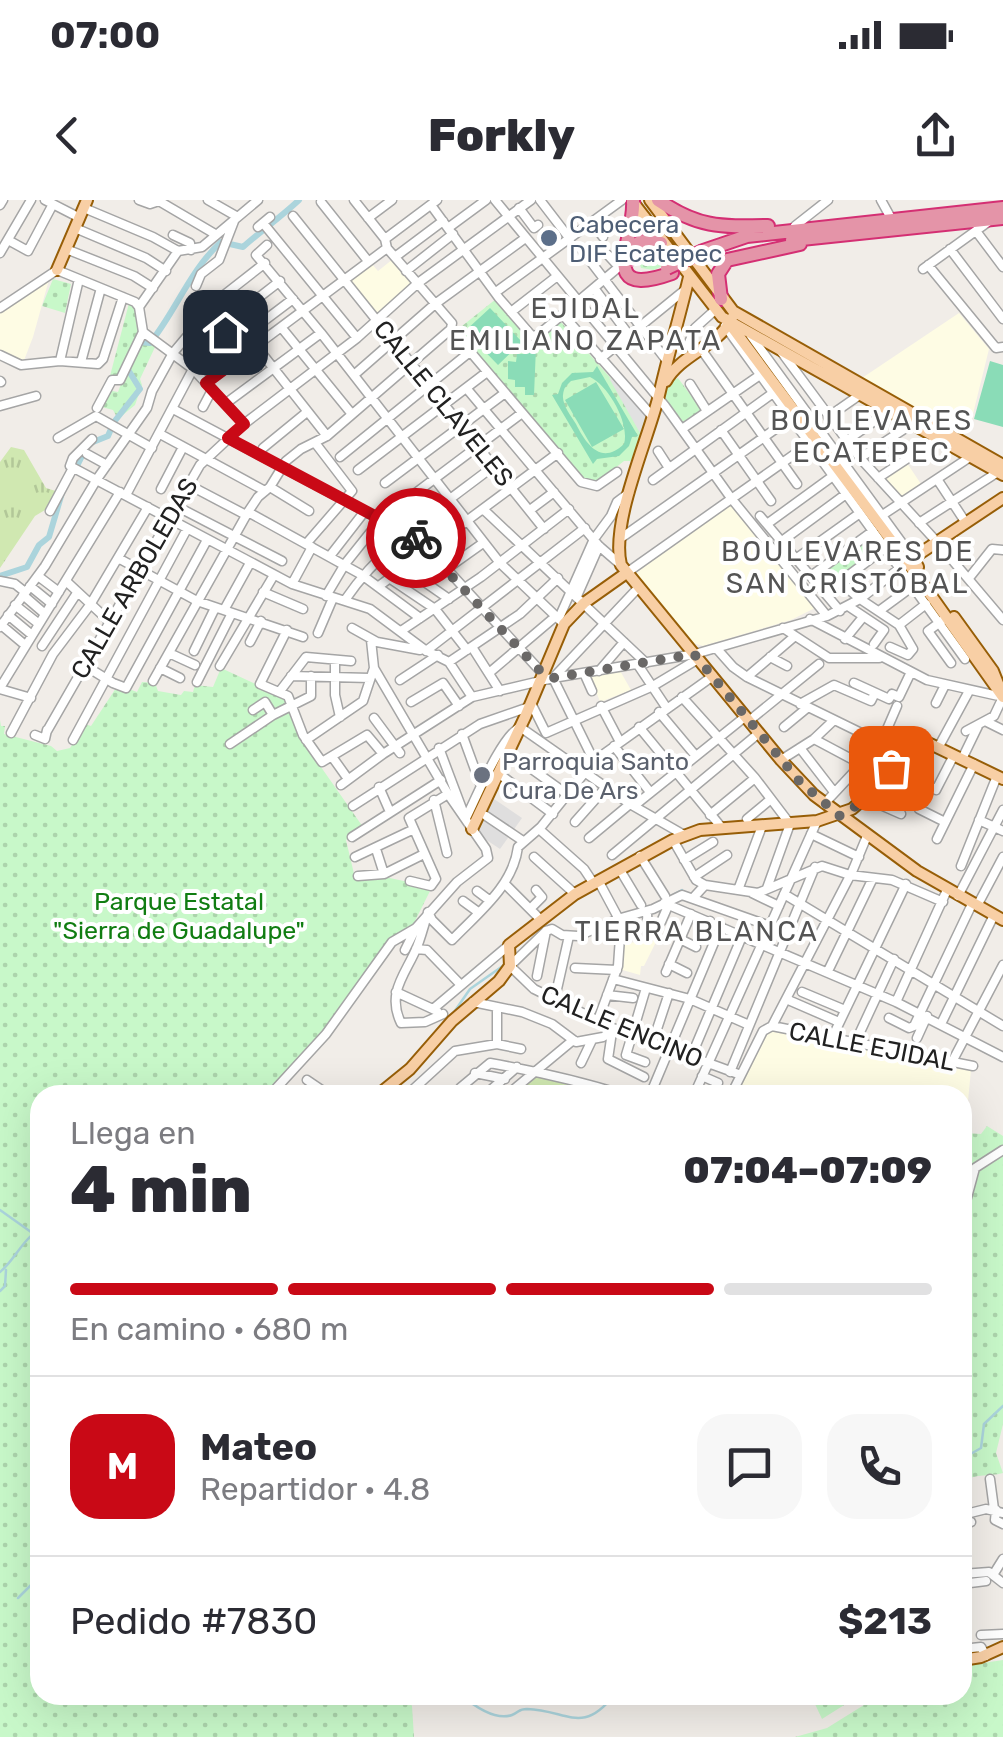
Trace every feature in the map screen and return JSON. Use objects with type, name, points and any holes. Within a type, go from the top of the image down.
[{"type":"highway","points":[[629,200],[634,215],[622,252],[626,269],[634,278],[646,281],[747,236],[997,219]]},
{"type":"highway","points":[[653,201],[718,227],[796,226],[827,231]]},
{"type":"highway","points":[[725,316],[718,274],[730,258],[827,231],[1003,208]]},
{"type":"highway","points":[[662,242],[638,242],[630,262],[642,275],[669,271]]},
{"type":"main road","points":[[629,200],[688,283],[764,345],[779,348],[1001,471]]},
{"type":"main road","points":[[670,200],[680,215]]},
{"type":"main road","points":[[653,201],[725,316],[818,451],[907,563],[943,620],[1003,697]]},
{"type":"main road","points":[[57,270],[82,214]]},
{"type":"main road","points":[[656,392],[671,365],[688,283]]},
{"type":"main road","points":[[725,316],[701,349],[671,365],[656,392],[629,494],[621,538],[623,569],[781,760],[824,804],[953,893],[998,917]]},
{"type":"main road","points":[[725,316],[1001,471]]},
{"type":"main road","points":[[907,563],[1003,498]]},
{"type":"main road","points":[[907,563],[926,577],[993,671],[1003,697]]},
{"type":"main road","points":[[467,821],[498,773],[545,678],[560,619],[577,597],[623,569]]},
{"type":"main road","points":[[389,1085],[416,1061],[449,1019],[499,981],[510,963],[509,945],[575,894],[640,856],[678,837],[722,828],[840,816],[867,799],[917,737],[1000,777]]},
{"type":"main road","points":[[972,1658],[1003,1648]]},
{"type":"street","points":[[0,254],[30,200]]},
{"type":"street","points":[[139,200],[150,204],[159,201],[216,234]]},
{"type":"street","points":[[208,200],[236,216]]},
{"type":"street","points":[[8,240],[28,251],[49,202],[153,236],[178,251],[191,250],[202,247],[258,200]]},
{"type":"street","points":[[153,681],[247,513],[286,462],[327,436],[451,329],[452,323],[394,257],[354,200]]},
{"type":"street","points":[[368,218],[392,200]]},
{"type":"street","points":[[419,200],[431,204],[511,312],[535,336],[620,266],[608,255]]},
{"type":"street","points":[[394,257],[448,228],[486,200]]},
{"type":"street","points":[[495,200],[577,303],[656,392],[731,498],[827,616]]},
{"type":"street","name":"CALLE ARBOLEDAS","points":[[35,734],[46,739],[47,730],[84,664],[206,459],[244,424],[378,321],[418,283],[531,200]]},
{"type":"street","points":[[540,200],[570,238]]},
{"type":"street","points":[[496,292],[629,200]]},
{"type":"street","points":[[881,200],[892,220]]},
{"type":"street","points":[[321,202],[368,260]]},
{"type":"street","points":[[796,226],[822,202]]},
{"type":"street","points":[[203,407],[209,386],[226,368],[368,260],[431,204]]},
{"type":"street","points":[[520,208],[534,228],[538,225]]},
{"type":"street","points":[[82,214],[166,270]]},
{"type":"street","points":[[196,286],[201,274],[219,260],[236,216]]},
{"type":"street","name":"CALLE CLAVELES","points":[[293,216],[544,529]]},
{"type":"street","points":[[997,219],[926,267],[996,348],[1003,347]]},
{"type":"street","points":[[592,222],[603,237]]},
{"type":"street","points":[[264,223],[357,338]]},
{"type":"street","points":[[153,236],[158,226]]},
{"type":"street","points":[[406,271],[448,228]]},
{"type":"street","points":[[976,231],[1003,267]]},
{"type":"street","points":[[172,236],[190,243],[191,250]]},
{"type":"street","points":[[354,375],[435,304],[524,238]]},
{"type":"street","points":[[267,245],[256,255],[338,354],[483,543],[560,619]]},
{"type":"street","points":[[66,249],[134,276],[152,288]]},
{"type":"street","points":[[581,249],[671,365]]},
{"type":"street","points":[[950,249],[1003,320]]},
{"type":"street","points":[[178,251],[140,306],[146,334],[192,369],[244,424]]},
{"type":"street","points":[[30,659],[0,625],[38,576],[97,479],[130,435],[174,353],[204,313],[265,263]]},
{"type":"street","points":[[0,308],[57,270],[140,306]]},
{"type":"street","points":[[511,312],[556,277]]},
{"type":"street","points":[[60,361],[80,279]]},
{"type":"street","points":[[207,351],[225,327],[280,281]]},
{"type":"street","points":[[600,359],[688,283]]},
{"type":"street","points":[[80,362],[101,288]]},
{"type":"street","points":[[594,288],[629,335]]},
{"type":"street","points":[[0,355],[21,366],[60,361],[98,364],[104,360],[123,297]]},
{"type":"street","points":[[293,299],[248,333],[327,436]]},
{"type":"street","points":[[562,315],[652,416]]},
{"type":"street","points":[[688,345],[695,328],[725,316],[760,375],[885,548],[907,563]]},
{"type":"street","points":[[282,327],[351,413]]},
{"type":"street","points":[[451,329],[585,484],[602,485],[617,472]]},
{"type":"street","points":[[225,404],[321,333]]},
{"type":"street","points":[[96,408],[112,380],[120,380],[146,334]]},
{"type":"street","points":[[189,334],[226,368]]},
{"type":"street","points":[[764,345],[802,409],[881,516],[907,563],[913,586],[943,620],[965,660]]},
{"type":"street","points":[[779,348],[846,442],[1002,614]]},
{"type":"street","points":[[701,349],[797,484]]},
{"type":"street","points":[[340,457],[471,351]]},
{"type":"street","points":[[31,698],[0,689],[152,448],[192,369]]},
{"type":"street","points":[[358,470],[487,372]]},
{"type":"street","points":[[682,429],[760,375]]},
{"type":"street","points":[[690,384],[707,412]]},
{"type":"street","points":[[467,388],[623,569],[782,462],[818,451]]},
{"type":"street","points":[[637,398],[656,392]]},
{"type":"street","points":[[385,484],[505,393]]},
{"type":"street","points":[[652,480],[773,393]]},
{"type":"street","points":[[828,416],[861,394]]},
{"type":"street","points":[[0,406],[36,396]]},
{"type":"street","points":[[802,409],[815,400]]},
{"type":"street","points":[[173,409],[407,533],[428,548],[545,678],[594,762]]},
{"type":"street","points":[[846,442],[890,410]]},
{"type":"street","points":[[262,448],[308,412]]},
{"type":"street","points":[[318,633],[345,564],[381,519],[522,413]]},
{"type":"street","points":[[58,438],[96,416],[152,448]]},
{"type":"street","points":[[621,538],[791,418]]},
{"type":"street","points":[[860,458],[909,426]]},
{"type":"street","points":[[721,430],[772,501]]},
{"type":"street","points":[[160,434],[309,511]]},
{"type":"street","points":[[92,439],[70,462],[74,468],[292,584],[370,609],[425,651]]},
{"type":"street","points":[[878,478],[934,440]]},
{"type":"street","points":[[292,584],[309,545],[352,491],[316,444]]},
{"type":"street","points":[[161,489],[184,447]]},
{"type":"street","points":[[658,451],[669,468]]},
{"type":"street","points":[[88,454],[107,464]]},
{"type":"street","points":[[379,586],[558,454]]},
{"type":"street","points":[[881,516],[970,457]]},
{"type":"street","points":[[345,600],[362,575],[407,533],[495,466]]},
{"type":"street","points":[[50,511],[74,468]]},
{"type":"street","points":[[919,523],[1001,471]]},
{"type":"street","points":[[767,524],[833,476]]},
{"type":"street","points":[[937,478],[966,523]]},
{"type":"street","points":[[190,484],[345,564],[420,618]]},
{"type":"street","points":[[530,510],[554,492]]},
{"type":"street","points":[[489,673],[560,619],[577,597],[617,502],[629,494]]},
{"type":"street","points":[[782,541],[846,494]]},
{"type":"street","points":[[330,556],[378,503]]},
{"type":"street","points":[[176,506],[282,561]]},
{"type":"street","points":[[11,733],[53,654],[90,604],[148,507]]},
{"type":"street","points":[[483,509],[624,642],[642,664],[663,710],[696,755]]},
{"type":"street","points":[[401,631],[569,510]]},
{"type":"street","points":[[797,558],[860,513]]},
{"type":"street","points":[[760,516],[825,593],[844,609],[884,630],[874,644]]},
{"type":"street","points":[[425,651],[585,528]]},
{"type":"street","points":[[73,740],[188,529]]},
{"type":"street","points":[[811,576],[873,531]]},
{"type":"street","points":[[84,664],[126,688],[207,540]]},
{"type":"street","points":[[444,570],[483,543]]},
{"type":"street","points":[[825,593],[885,548]]},
{"type":"street","points":[[968,578],[992,549],[1003,550]]},
{"type":"street","points":[[118,558],[197,601],[303,636]]},
{"type":"street","points":[[194,651],[224,610],[250,563]]},
{"type":"street","points":[[329,760],[345,782],[472,697],[545,678],[696,656],[827,616],[862,600],[907,563]]},
{"type":"street","points":[[220,666],[274,575]]},
{"type":"street","points":[[38,576],[59,592]]},
{"type":"street","points":[[416,576],[449,599]]},
{"type":"street","points":[[388,578],[434,609],[470,648],[500,691]]},
{"type":"street","points":[[449,662],[500,628],[558,578]]},
{"type":"street","points":[[0,580],[52,604]]},
{"type":"street","points":[[67,582],[110,622]]},
{"type":"street","points":[[840,582],[899,625],[913,649],[908,655],[890,646]]},
{"type":"street","points":[[879,611],[913,586]]},
{"type":"street","points":[[545,678],[638,588]]},
{"type":"street","points":[[26,591],[46,614]]},
{"type":"street","points":[[263,592],[303,609]]},
{"type":"street","points":[[42,646],[77,594]]},
{"type":"street","points":[[0,601],[39,624]]},
{"type":"street","points":[[899,625],[926,604]]},
{"type":"street","points":[[12,609],[32,635]]},
{"type":"street","points":[[197,682],[224,610]]},
{"type":"street","points":[[846,639],[863,617]]},
{"type":"street","points":[[810,620],[911,672],[945,685],[1003,697],[999,710],[977,728],[937,839]]},
{"type":"street","points":[[943,620],[928,631],[951,664]]},
{"type":"street","points":[[250,642],[261,621]]},
{"type":"street","points":[[352,628],[371,640],[439,655],[449,662],[472,697]]},
{"type":"street","points":[[783,628],[836,660],[882,657]]},
{"type":"street","points":[[287,630],[260,684],[280,691],[294,705],[306,740],[322,762],[367,735],[383,754]]},
{"type":"street","points":[[747,676],[794,636]]},
{"type":"street","points":[[306,740],[363,701],[372,673],[371,640]]},
{"type":"street","points":[[599,671],[624,642]]},
{"type":"street","points":[[717,649],[747,676],[902,753]]},
{"type":"street","points":[[168,653],[195,665]]},
{"type":"street","points":[[400,680],[439,655]]},
{"type":"street","points":[[353,806],[480,724],[530,705],[546,733],[652,686],[696,656]]},
{"type":"street","points":[[280,691],[306,657],[351,660]]},
{"type":"street","points":[[770,657],[787,666]]},
{"type":"street","points":[[335,660],[340,716]]},
{"type":"street","points":[[589,838],[718,736],[816,666],[830,687],[871,701],[875,693]]},
{"type":"street","points":[[160,668],[180,678]]},
{"type":"street","points":[[854,684],[889,700],[892,694],[899,697],[911,672]]},
{"type":"street","points":[[291,676],[372,673]]},
{"type":"street","points":[[372,673],[488,854],[485,863],[457,882],[428,912],[405,950]]},
{"type":"street","points":[[584,674],[592,691]]},
{"type":"street","points":[[230,744],[273,715],[311,696],[311,676]]},
{"type":"street","points":[[428,912],[452,940],[506,884],[516,865],[518,847],[553,814],[594,762],[713,676]]},
{"type":"street","points":[[411,702],[443,683],[458,706]]},
{"type":"street","points":[[936,703],[945,685]]},
{"type":"street","points":[[784,727],[803,706],[830,687]]},
{"type":"street","points":[[938,748],[969,691]]},
{"type":"street","points":[[682,697],[755,778],[790,824],[767,888]]},
{"type":"street","points":[[253,710],[265,702],[273,715]]},
{"type":"street","points":[[601,706],[617,744],[650,792]]},
{"type":"street","points":[[824,804],[881,743],[898,706]]},
{"type":"street","points":[[374,718],[397,749]]},
{"type":"street","points":[[781,760],[833,721]]},
{"type":"street","points":[[952,724],[1003,730]]},
{"type":"street","points":[[640,727],[722,828]]},
{"type":"street","points":[[500,740],[517,728]]},
{"type":"street","points":[[517,728],[678,837],[684,860],[694,877],[705,885],[752,893],[779,906]]},
{"type":"street","points":[[467,821],[482,786],[517,728]]},
{"type":"street","points":[[612,855],[759,732]]},
{"type":"street","points":[[462,734],[482,786]]},
{"type":"street","points":[[814,739],[861,764]]},
{"type":"street","points":[[439,748],[467,821]]},
{"type":"street","points":[[800,748],[834,792]]},
{"type":"street","points":[[508,752],[568,795]]},
{"type":"street","points":[[925,784],[936,790],[963,759]]},
{"type":"street","points":[[498,773],[553,814]]},
{"type":"street","points":[[960,866],[1000,777]]},
{"type":"street","points":[[710,816],[755,778]]},
{"type":"street","points":[[352,837],[440,780]]},
{"type":"street","points":[[881,784],[907,796]]},
{"type":"street","points":[[575,822],[606,786]]},
{"type":"street","points":[[379,787],[390,812]]},
{"type":"street","points":[[410,881],[435,884],[436,879],[422,855],[409,818],[448,794]]},
{"type":"street","points":[[748,819],[771,799]]},
{"type":"street","points":[[867,799],[901,814]]},
{"type":"street","points":[[434,800],[448,853]]},
{"type":"street","points":[[918,809],[945,822]]},
{"type":"street","points":[[896,1002],[943,902],[999,829],[1003,810]]},
{"type":"street","points":[[486,816],[523,842]]},
{"type":"street","points":[[979,820],[999,829]]},
{"type":"street","points":[[698,1085],[817,821]]},
{"type":"street","points":[[738,890],[762,826]]},
{"type":"street","points":[[539,829],[584,868],[620,917],[615,974],[598,1020]]},
{"type":"street","points":[[355,857],[412,830]]},
{"type":"street","points":[[556,844],[566,833]]},
{"type":"street","points":[[811,834],[859,857]]},
{"type":"street","points":[[735,1085],[763,1030],[772,1026],[867,836]]},
{"type":"street","points":[[684,860],[713,842]]},
{"type":"street","points":[[376,849],[384,874]]},
{"type":"street","points":[[358,876],[384,874],[422,855]]},
{"type":"street","points":[[694,877],[727,855]]},
{"type":"street","points":[[640,856],[666,902],[923,1014],[1003,1057]]},
{"type":"street","points":[[534,857],[575,894]]},
{"type":"street","points":[[916,1038],[933,983],[1003,857]]},
{"type":"street","points":[[752,893],[815,867],[906,884],[943,902]]},
{"type":"street","points":[[730,1072],[815,867]]},
{"type":"street","points":[[620,870],[644,908],[648,938]]},
{"type":"street","points":[[828,971],[873,878]]},
{"type":"street","points":[[506,884],[540,919]]},
{"type":"street","points":[[832,1038],[906,884]]},
{"type":"street","points":[[694,897],[696,890],[705,885]]},
{"type":"street","points":[[478,890],[489,900]]},
{"type":"street","points":[[514,911],[527,906],[539,893]]},
{"type":"street","points":[[784,894],[1003,1026]]},
{"type":"street","points":[[510,963],[546,931],[569,936],[588,933],[676,896],[694,897],[770,926]]},
{"type":"street","points":[[462,901],[478,912]]},
{"type":"street","points":[[661,922],[666,902]]},
{"type":"street","points":[[428,912],[416,950],[395,989],[397,1014],[404,1025],[449,1019]]},
{"type":"street","points":[[687,973],[668,968],[691,914]]},
{"type":"street","points":[[941,1024],[998,917]]},
{"type":"street","points":[[703,937],[710,921]]},
{"type":"street","points":[[654,1085],[721,926]]},
{"type":"street","points":[[279,1085],[326,1034],[392,942],[416,928]]},
{"type":"street","points":[[537,976],[546,931]]},
{"type":"street","points":[[690,1057],[743,934]]},
{"type":"street","points":[[557,989],[569,936]]},
{"type":"street","points":[[680,939],[696,947]]},
{"type":"street","points":[[433,1009],[509,945]]},
{"type":"street","points":[[416,950],[427,950],[460,984]]},
{"type":"street","points":[[854,1043],[894,959]]},
{"type":"street","name":"CALLE ENCINO","points":[[510,963],[534,989],[614,1030],[740,1076]]},
{"type":"street","points":[[952,1062],[1003,965]]},
{"type":"street","points":[[576,968],[615,974],[646,988],[690,999],[749,1025]]},
{"type":"street","points":[[994,983],[1003,989]]},
{"type":"street","points":[[645,1062],[626,1054],[646,988]]},
{"type":"street","points":[[395,989],[449,1019]]},
{"type":"street","points":[[802,992],[845,1010]]},
{"type":"street","points":[[652,1044],[669,993]]},
{"type":"street","points":[[607,995],[633,998]]},
{"type":"street","points":[[786,999],[840,1022]]},
{"type":"street","points":[[473,1002],[522,1012],[552,1024],[572,1041]]},
{"type":"street","points":[[497,1009],[497,1044]]},
{"type":"street","points":[[889,1018],[912,1028],[923,1014]]},
{"type":"street","points":[[895,1035],[900,1024]]},
{"type":"street","name":"CALLE EJIDAL","points":[[772,1026],[972,1066]]},
{"type":"street","points":[[520,1085],[572,1041],[592,1040],[614,1030]]},
{"type":"street","points":[[614,1030],[608,1059],[644,1076]]},
{"type":"street","points":[[581,1063],[592,1040]]},
{"type":"street","points":[[418,1085],[450,1053],[497,1044],[522,1049]]},
{"type":"street","points":[[416,1061],[432,1073]]},
{"type":"street","points":[[463,1085],[490,1062],[581,1085]]},
{"type":"street","points":[[497,1085],[517,1068]]},
{"type":"street","points":[[475,1073],[504,1079]]},
{"type":"street","points":[[702,1076],[718,1083]]},
{"type":"street","points":[[307,1080],[314,1085]]},
{"type":"street","points":[[972,1179],[975,1168],[1003,1150]]},
{"type":"street","points":[[990,1480],[997,1511],[994,1520],[1003,1524]]},
{"type":"street","points":[[983,1509],[984,1496]]},
{"type":"street","points":[[972,1512],[997,1511]]},
{"type":"street","points":[[972,1582],[990,1578],[1003,1559]]},
{"type":"street","points":[[972,1572],[981,1570],[988,1561]]},
{"type":"street","points":[[981,1570],[1003,1582]]},
{"type":"street","points":[[981,1635],[1003,1634]]},
{"type":"street","points":[[972,1648],[981,1647],[986,1656]]},
{"type":"shaded area","points":[[393,259],[413,283],[377,315],[349,280],[371,263],[378,271]]},
{"type":"shaded area","points":[[50,276],[23,363],[0,351],[0,313]]},
{"type":"shaded area","points":[[959,313],[989,349],[972,418],[963,434],[862,378]]},
{"type":"shaded area","points":[[609,378],[646,416],[640,433]]},
{"type":"shaded area","points":[[907,463],[921,484],[900,498],[883,478]]},
{"type":"shaded area","points":[[731,502],[815,608],[791,620],[703,646],[693,643],[633,575]]},
{"type":"shaded area","points":[[619,669],[631,690],[600,702],[590,674]]},
{"type":"shaded area","points":[[491,797],[522,818],[500,849],[476,833]]},
{"type":"shaded area","points":[[658,938],[641,966],[640,975],[619,969],[624,944]]},
{"type":"shaded area","points":[[769,1031],[971,1070],[970,1085],[741,1085]]},
{"type":"green space","points":[[648,244],[659,247],[673,261],[654,270],[641,268],[637,255]]},
{"type":"green space","points":[[53,279],[71,284],[65,313],[42,306]]},
{"type":"green space","points":[[496,299],[532,343],[560,321],[646,418],[631,461],[624,461],[595,484],[581,478],[558,454],[457,330]]},
{"type":"green space","points":[[129,303],[135,307],[137,328],[156,345],[140,379],[142,385],[135,405],[118,419],[113,410],[102,407],[121,384],[110,376]]},
{"type":"green space","points":[[490,308],[522,342],[498,365],[465,331]]},
{"type":"green space","points":[[527,346],[536,347],[534,395],[525,395],[525,387],[515,387],[515,380],[508,379],[508,361],[516,362],[517,354],[526,354]]},
{"type":"green space","points":[[990,361],[1003,365],[1003,427],[974,419]]},
{"type":"green space","points":[[597,366],[638,436],[632,437],[619,456],[597,459],[593,464],[552,395],[558,394],[572,373],[593,372]],"holes":[[[590,377],[616,406],[624,426],[624,444],[608,453],[595,450],[584,439],[563,399],[571,381]]]},
{"type":"green space","points":[[671,376],[674,380],[678,378],[703,412],[684,425],[662,399]]},
{"type":"green space","points":[[596,382],[624,429],[592,447],[565,400]]},
{"type":"green space","points":[[11,447],[24,450],[46,488],[62,493],[60,501],[35,516],[0,568],[0,462]]},
{"type":"green space","points":[[868,535],[880,549],[825,591],[813,575]]},
{"type":"green space","name":"Parque Estatal \"Sierra de Guadalupe\"","points":[[221,668],[273,692],[282,692],[300,737],[363,827],[346,840],[355,878],[385,877],[432,887],[413,925],[388,941],[331,1022],[278,1085],[30,1085],[30,1705],[411,1705],[414,1737],[0,1737],[0,720],[1,726],[5,726],[4,734],[57,751],[70,748],[85,724],[91,726],[118,685],[137,692],[142,682],[155,683],[158,691],[181,695],[184,691],[193,692],[195,685],[213,687]]},
{"type":"green space","points":[[534,1072],[580,1085],[515,1085]]},
{"type":"green space","points":[[987,1126],[1003,1136],[1003,1424],[996,1453],[1003,1473],[972,1477],[972,1133],[981,1134]]},
{"type":"green space","points":[[1003,1660],[1003,1737],[795,1737],[827,1728],[864,1705],[972,1705],[972,1665]]},
{"type":"green space","points":[[815,1705],[844,1705],[822,1719]]},
{"type":"waterway","points":[[138,348],[141,342],[150,343],[200,265],[221,242],[243,247],[299,200]]},
{"type":"waterway","points":[[75,470],[88,444],[108,436],[140,389],[127,368],[129,364]]},
{"type":"waterway","points":[[0,576],[27,567],[39,545],[49,537],[62,493]]},
{"type":"waterway","points":[[667,898],[682,890]]},
{"type":"waterway","points":[[452,1015],[470,989],[507,963]]},
{"type":"waterway","points":[[0,1210],[30,1231]]},
{"type":"waterway","points":[[0,1272],[30,1237]]},
{"type":"waterway","points":[[0,1291],[5,1286],[6,1270]]},
{"type":"waterway","points":[[972,1453],[981,1448],[984,1424],[1003,1406]]},
{"type":"waterway","points":[[18,1598],[30,1586]]},
{"type":"waterway","points":[[475,1705],[499,1716],[527,1709],[574,1718],[593,1715],[605,1705]]},
{"type":"way so far","points":[[416,538],[543,674],[553,678],[694,654],[800,782],[840,816],[861,805],[891,768]]},
{"type":"place","name":"Cabecera DIF Ecatepec","points":[[549,238]]},
{"type":"place","name":"Parroquia Santo Cura De Ars","points":[[482,775]]},
{"type":"district","name":"EJIDAL EMILIANO ZAPATA","points":[[586,324]]},
{"type":"district","name":"BOULEVARES ECATEPEC","points":[[872,436]]},
{"type":"district","name":"BOULEVARES DE SAN CRISTÓBAL","points":[[848,567]]},
{"type":"district","name":"TIERRA BLANCA","points":[[697,931]]},
{"type":"route","points":[[225,332],[207,351],[226,368],[206,383],[244,424],[228,438],[416,538]]}]
